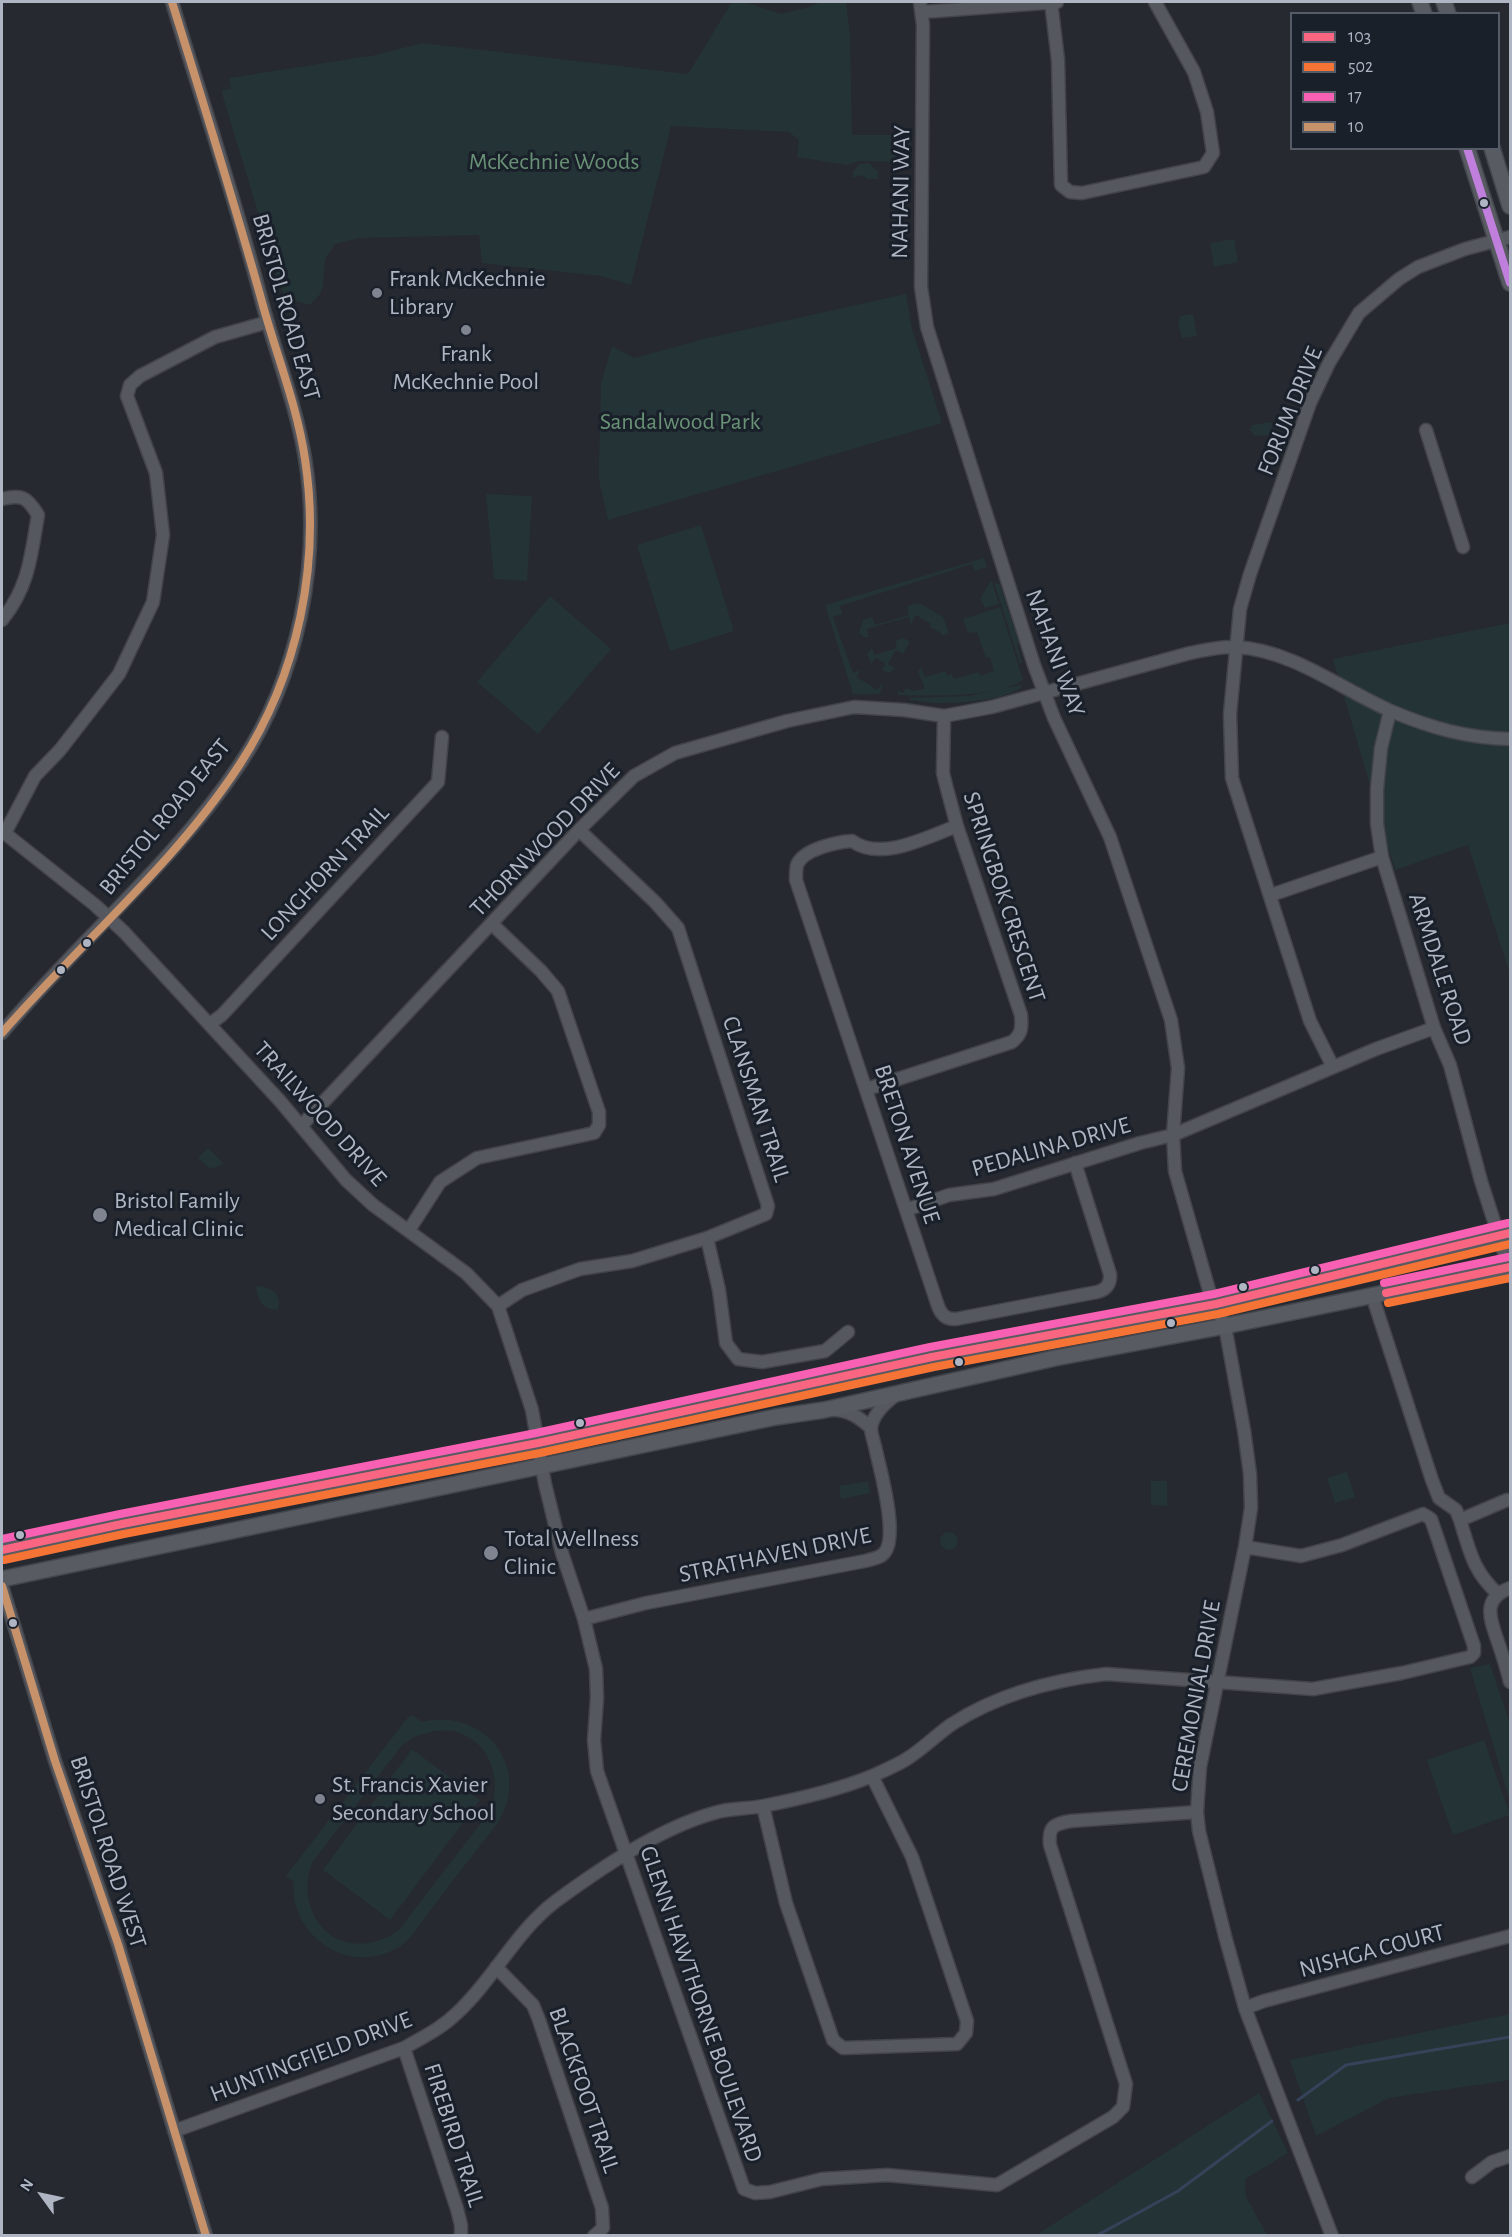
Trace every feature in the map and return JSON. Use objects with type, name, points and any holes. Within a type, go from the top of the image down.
[{"type":"main road","points":[[1468,150],[1504,239],[1510,283]]},
{"type":"main road","points":[[1493,150],[1510,206]]},
{"type":"main road","points":[[2,1550],[122,1524],[538,1443],[932,1357],[1216,1304],[1505,1234]]},
{"type":"main road","points":[[2,1579],[776,1417],[824,1410],[1055,1358],[1510,1268]]},
{"type":"street","name":"BRISTOL ROAD EAST","points":[[2,1033],[35,994],[109,918],[188,831],[241,763],[276,695],[299,621],[309,563],[309,492],[298,424],[172,2]]},
{"type":"street","points":[[921,7],[1053,2],[1058,60],[1061,185],[1070,192],[1082,192],[1204,167],[1213,153],[1207,112],[1194,72],[1155,2]]},
{"type":"street","name":"NAHANI WAY","points":[[921,7],[921,287],[923,310],[1034,665],[1054,718],[1110,837],[1171,1020],[1178,1068],[1173,1135],[1175,1171],[1209,1290],[1225,1326]]},
{"type":"street","name":"FORUM DRIVE","points":[[1333,1067],[1310,1021],[1230,769],[1230,714],[1240,609],[1250,574],[1310,404],[1329,363],[1359,313],[1399,279],[1419,267],[1465,249],[1504,239]]},
{"type":"street","points":[[3,832],[35,776],[60,750],[119,674],[153,602],[163,536],[162,525],[156,473],[127,396],[130,385],[148,372],[215,337],[268,322]]},
{"type":"street","points":[[1426,430],[1464,547]]},
{"type":"street","points":[[2,499],[16,495],[30,501],[38,515],[28,574],[2,620]]},
{"type":"street","name":"THORNWOOD DRIVE","points":[[301,1126],[579,830],[634,776],[675,753],[787,721],[854,707],[904,710],[944,716],[992,707],[1190,653],[1236,647],[1269,653],[1325,677],[1390,711],[1437,728],[1480,738],[1510,739]]},
{"type":"street","name":"ARMDALE ROAD","points":[[1390,711],[1381,748],[1377,789],[1377,824],[1382,857],[1434,1028],[1445,1050],[1480,1181],[1505,1234],[1510,1268]]},
{"type":"street","name":"SPRINGBOK CRESCENT","points":[[867,1089],[1012,1042],[1020,1035],[1022,1027],[1021,1015],[957,826],[943,773],[944,716]]},
{"type":"street","name":"LONGHORN TRAIL","points":[[210,1024],[230,1007],[438,782],[442,737]]},
{"type":"street","name":"BRETON AVENUE","points":[[957,826],[894,848],[860,847],[852,841],[810,852],[797,866],[796,880],[939,1310],[948,1318],[956,1319],[1101,1292],[1109,1284],[1110,1274],[1075,1163]]},
{"type":"street","name":"CLANSMAN TRAIL","points":[[498,1306],[522,1290],[580,1269],[632,1262],[707,1238],[765,1214],[768,1206],[678,928],[655,902],[579,830]]},
{"type":"street","name":"TRAILWOOD DRIVE","points":[[3,832],[109,918],[210,1024],[346,1180],[373,1204],[465,1273],[498,1306],[532,1410],[542,1467]]},
{"type":"street","points":[[1271,895],[1382,857]]},
{"type":"street","points":[[409,1230],[440,1182],[477,1158],[594,1133],[599,1125],[599,1112],[558,991],[541,971],[492,924]]},
{"type":"street","name":"PEDALINA DRIVE","points":[[906,1210],[949,1196],[994,1189],[1173,1135],[1333,1067],[1434,1028]]},
{"type":"street","points":[[707,1238],[719,1290],[726,1343],[738,1359],[762,1362],[825,1351],[848,1332]]},
{"type":"street","points":[[1372,1295],[1439,1498],[1456,1509],[1474,1563],[1483,1580],[1496,1596]]},
{"type":"street","name":"CEREMONIAL DRIVE","points":[[1225,1326],[1244,1430],[1250,1474],[1251,1508],[1200,1767],[1197,1812],[1206,1861],[1245,2008],[1332,2235]]},
{"type":"street","points":[[824,1410],[843,1410],[855,1415],[871,1428],[885,1403],[898,1394]]},
{"type":"street","name":"STRATHAVEN DRIVE","points":[[584,1619],[646,1603],[881,1556],[887,1550],[890,1540],[888,1507],[871,1428]]},
{"type":"street","name":"GLENN HAWTHORNE BOULEVARD","points":[[542,1467],[562,1553],[584,1619],[596,1669],[597,1698],[594,1740],[597,1771],[738,2178],[744,2189],[755,2193],[770,2192],[822,2179],[887,2175],[997,2185],[1113,2117],[1123,2108],[1126,2084],[1048,1833],[1052,1827],[1071,1821],[1197,1812]]},
{"type":"street","points":[[1460,1520],[1507,1500]]},
{"type":"street","name":"HUNTINGFIELD DRIVE","points":[[174,2131],[404,2048],[437,2029],[457,2013],[533,1920],[557,1901],[658,1836],[690,1820],[716,1812],[763,1806],[845,1786],[872,1776],[905,1761],[951,1725],[1006,1696],[1106,1674],[1312,1689],[1402,1673],[1461,1659],[1474,1653],[1474,1646],[1431,1519],[1427,1515],[1423,1514],[1342,1545],[1301,1556],[1245,1547]]},
{"type":"street","name":"BRISTOL ROAD WEST","points":[[2,1586],[55,1761],[118,1944],[206,2235]]},
{"type":"street","points":[[1510,1588],[1496,1596],[1490,1617],[1510,1682]]},
{"type":"street","points":[[763,1806],[786,1903],[833,2040],[843,2048],[957,2044],[966,2033],[967,2021],[912,1857],[872,1776]]},
{"type":"street","name":"NISHGA COURT","points":[[1245,2008],[1510,1936]]},
{"type":"street","name":"BLACKFOOT TRAIL","points":[[496,1967],[533,2005],[539,2020],[602,2208],[603,2228],[594,2235]]},
{"type":"street","name":"FIREBIRD TRAIL","points":[[404,2048],[457,2209],[461,2235]]},
{"type":"street","points":[[1472,2177],[1492,2162],[1510,2156]]},
{"type":"green space","name":"McKechnie Woods","points":[[732,2],[744,2],[781,14],[821,2],[846,2],[850,35],[852,135],[907,135],[907,162],[859,161],[847,165],[797,157],[799,140],[789,132],[671,126],[631,285],[601,276],[482,263],[479,235],[359,238],[335,244],[325,259],[320,294],[310,305],[284,298],[223,97],[222,90],[231,89],[229,78],[376,55],[422,43],[688,74]]},
{"type":"green space","points":[[869,163],[878,172],[878,179],[867,179],[862,175],[853,178],[853,172],[859,164]]},
{"type":"green space","points":[[1234,239],[1238,262],[1214,267],[1210,243]]},
{"type":"green space","name":"Sandalwood Park","points":[[906,294],[912,329],[942,423],[608,520],[599,480],[599,466],[601,383],[612,346],[634,358],[708,338]]},
{"type":"green space","points":[[1193,314],[1197,336],[1182,338],[1178,323],[1180,316]]},
{"type":"green space","points":[[1272,422],[1271,435],[1255,436],[1250,430],[1252,425]]},
{"type":"green space","points":[[486,494],[532,496],[527,581],[494,579]]},
{"type":"green space","points":[[701,525],[734,631],[670,651],[637,545]]},
{"type":"green space","points":[[984,558],[987,567],[975,571],[972,564],[840,606],[842,614],[833,617],[853,673],[860,670],[857,677],[877,690],[883,682],[880,694],[853,694],[825,605]]},
{"type":"green space","points":[[992,582],[999,604],[985,608],[980,599]]},
{"type":"green space","points":[[994,582],[1000,585],[1019,643],[1017,644],[1022,663],[1020,664]]},
{"type":"green space","points":[[550,596],[611,649],[538,734],[477,682]]},
{"type":"green space","points":[[921,604],[943,617],[949,633],[942,636],[930,627],[931,624],[916,615],[911,625],[909,617],[867,629],[869,637],[864,637],[859,633],[863,620],[872,617],[875,625],[909,615],[907,606]]},
{"type":"green space","points":[[1000,607],[1023,680],[1012,686],[981,693],[898,695],[897,690],[903,693],[906,688],[913,691],[923,689],[924,686],[918,672],[921,667],[925,677],[946,671],[947,676],[952,674],[954,679],[979,672],[980,676],[994,671],[990,657],[986,658],[977,632],[968,633],[963,619]]},
{"type":"green space","points":[[1510,623],[1510,974],[1468,845],[1395,870],[1333,659]]},
{"type":"green space","points":[[903,638],[909,643],[903,654],[896,650],[888,664],[895,668],[890,673],[882,670],[886,664],[876,658],[871,664],[867,654],[872,648],[875,655],[897,648],[895,641]]},
{"type":"green space","points":[[1023,686],[1016,691],[984,700],[941,703],[910,700],[910,698],[969,696]]},
{"type":"green space","points":[[208,1148],[224,1164],[210,1169],[198,1158]]},
{"type":"green space","points":[[256,1286],[271,1290],[277,1295],[278,1310],[268,1308],[262,1303]]},
{"type":"green space","points":[[1347,1472],[1355,1497],[1335,1503],[1327,1478]]},
{"type":"green space","points":[[868,1481],[870,1493],[841,1499],[839,1486]]},
{"type":"green space","points":[[1151,1481],[1167,1481],[1167,1506],[1151,1503]]},
{"type":"green space","points":[[949,1532],[955,1535],[958,1541],[955,1547],[949,1550],[943,1547],[940,1541],[943,1535]]},
{"type":"green space","points":[[1490,1664],[1510,1724],[1510,1801],[1470,1668]]},
{"type":"green space","points":[[412,1715],[422,1722],[441,1720],[459,1722],[475,1728],[489,1738],[500,1751],[507,1767],[509,1784],[507,1803],[497,1824],[407,1940],[399,1947],[378,1955],[357,1957],[346,1955],[327,1947],[307,1928],[296,1906],[294,1882],[286,1876],[408,1717]],"holes":[[[435,1731],[454,1731],[466,1736],[477,1743],[484,1752],[494,1773],[494,1798],[491,1810],[398,1931],[376,1942],[351,1943],[337,1939],[325,1931],[311,1907],[308,1878],[312,1863],[402,1745],[416,1736]]]},
{"type":"green space","points":[[1484,1740],[1510,1815],[1453,1835],[1427,1760]]},
{"type":"green space","points":[[412,1749],[480,1800],[390,1920],[323,1870]]},
{"type":"green space","points":[[1510,2014],[1510,2080],[1389,2098],[1316,2136],[1290,2060]]},
{"type":"green space","points":[[1259,2093],[1288,2153],[1245,2179],[1246,2197],[1267,2235],[1036,2235]]},
{"type":"waterway","points":[[1298,2100],[1346,2065],[1510,2037]]},
{"type":"waterway","points":[[1096,2236],[1178,2191],[1272,2121]]},
{"type":"transit line","name":"10","points":[[2,1033],[157,869],[214,801],[240,764],[277,694],[300,618],[307,578],[310,538],[309,499],[305,459],[297,419],[172,2]]},
{"type":"transit line","points":[[1468,150],[1510,283]]},
{"type":"transit line","name":"17","points":[[2,1539],[536,1433],[930,1347],[1214,1294],[1508,1223]]},
{"type":"transit line","name":"103","points":[[2,1550],[122,1524],[538,1443],[932,1357],[1216,1304],[1510,1233]]},
{"type":"transit line","name":"502","points":[[4,1560],[124,1534],[540,1453],[934,1367],[1218,1314],[1510,1244]]},
{"type":"transit line","name":"17","points":[[1384,1283],[1508,1257]]},
{"type":"transit line","name":"103","points":[[1386,1293],[1510,1267]]},
{"type":"transit line","name":"502","points":[[1388,1303],[1510,1278]]},
{"type":"transit line","name":"10","points":[[2,1586],[55,1761],[118,1944],[206,2236]]},
{"type":"place","name":"Frank McKechnie Library","points":[[377,293]]},
{"type":"place","name":"Frank McKechnie Pool","points":[[466,330]]},
{"type":"place","name":"Bristol Family Medical Clinic","points":[[100,1215]]},
{"type":"place","name":"Total Wellness Clinic","points":[[491,1553]]},
{"type":"place","name":"St. Francis Xavier Secondary School","points":[[320,1799]]}]
